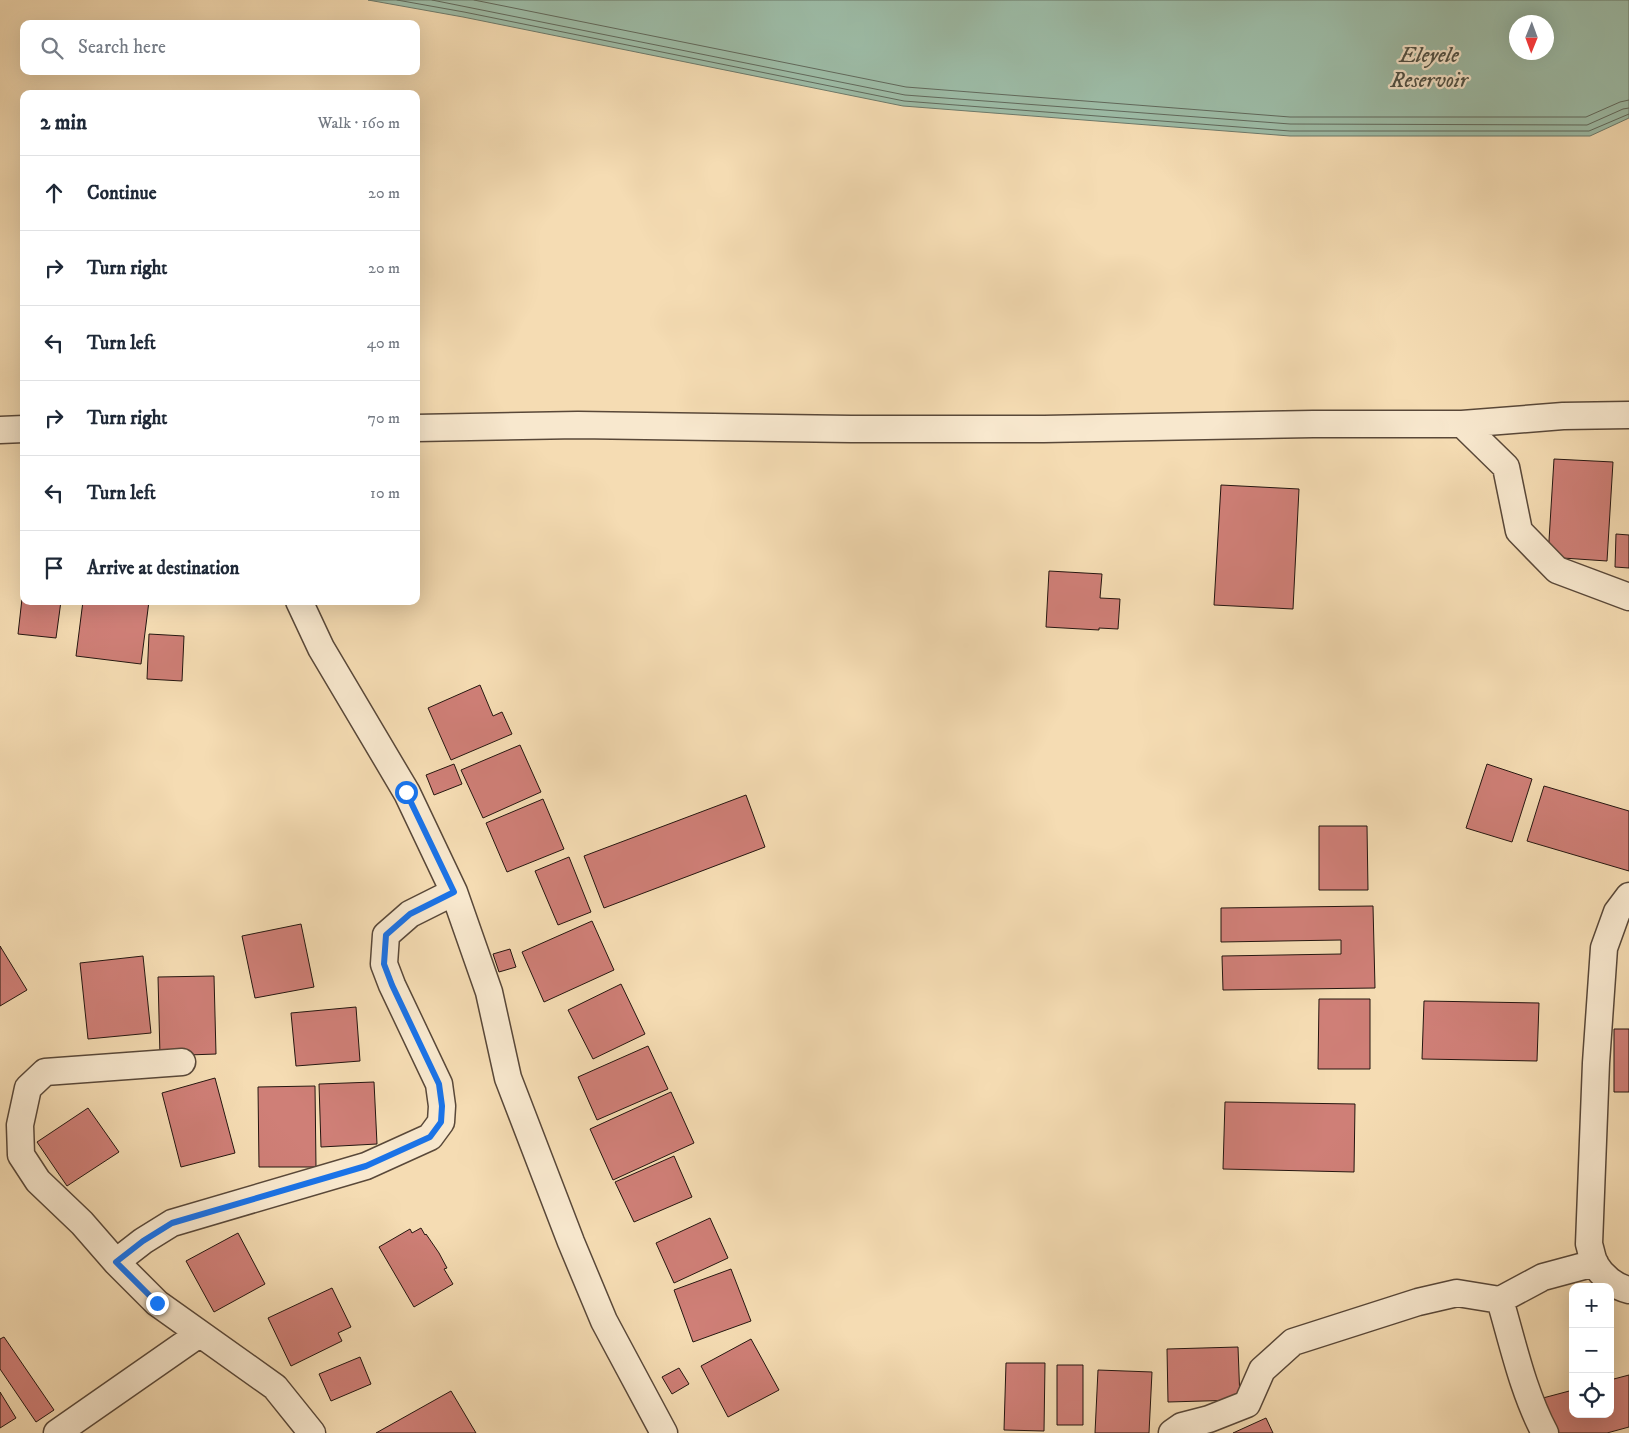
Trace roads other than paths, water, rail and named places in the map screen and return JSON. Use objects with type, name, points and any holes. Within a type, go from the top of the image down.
[{"type":"street","points":[[420,428],[578,425],[851,429],[1044,429],[1303,424],[1462,424],[1563,416],[1629,415]]},
{"type":"street","points":[[1462,424],[1506,467],[1519,531],[1558,570],[1629,597]]},
{"type":"street","points":[[0,430],[20,430]]},
{"type":"street","points":[[301,605],[321,648],[406,792],[454,892],[489,992],[508,1078],[571,1242],[604,1321],[664,1433]]},
{"type":"street","points":[[116,1262],[143,1241],[172,1223],[366,1166],[430,1137],[441,1122],[442,1106],[439,1084],[384,964],[386,935],[410,914],[454,892]]},
{"type":"street","points":[[1629,896],[1617,912],[1604,948],[1596,1063],[1589,1244],[1595,1264],[1608,1279],[1620,1288],[1629,1290]]},
{"type":"street","points":[[182,1062],[45,1072],[28,1088],[20,1125],[21,1155],[38,1180],[82,1223],[116,1262],[157,1303],[275,1387],[312,1433]]},
{"type":"street","points":[[1172,1433],[1182,1426],[1210,1419],[1247,1404],[1262,1370],[1292,1342],[1418,1302],[1457,1293],[1500,1300],[1543,1278],[1595,1264]]},
{"type":"street","points":[[1500,1300],[1524,1384],[1535,1414],[1545,1433]]},
{"type":"street","points":[[57,1433],[199,1334]]},
{"type":"water","name":"Eleyele Reservoir","points":[[368,0],[1629,0],[1629,118],[1590,136],[1290,136],[903,106],[463,17]]}]
